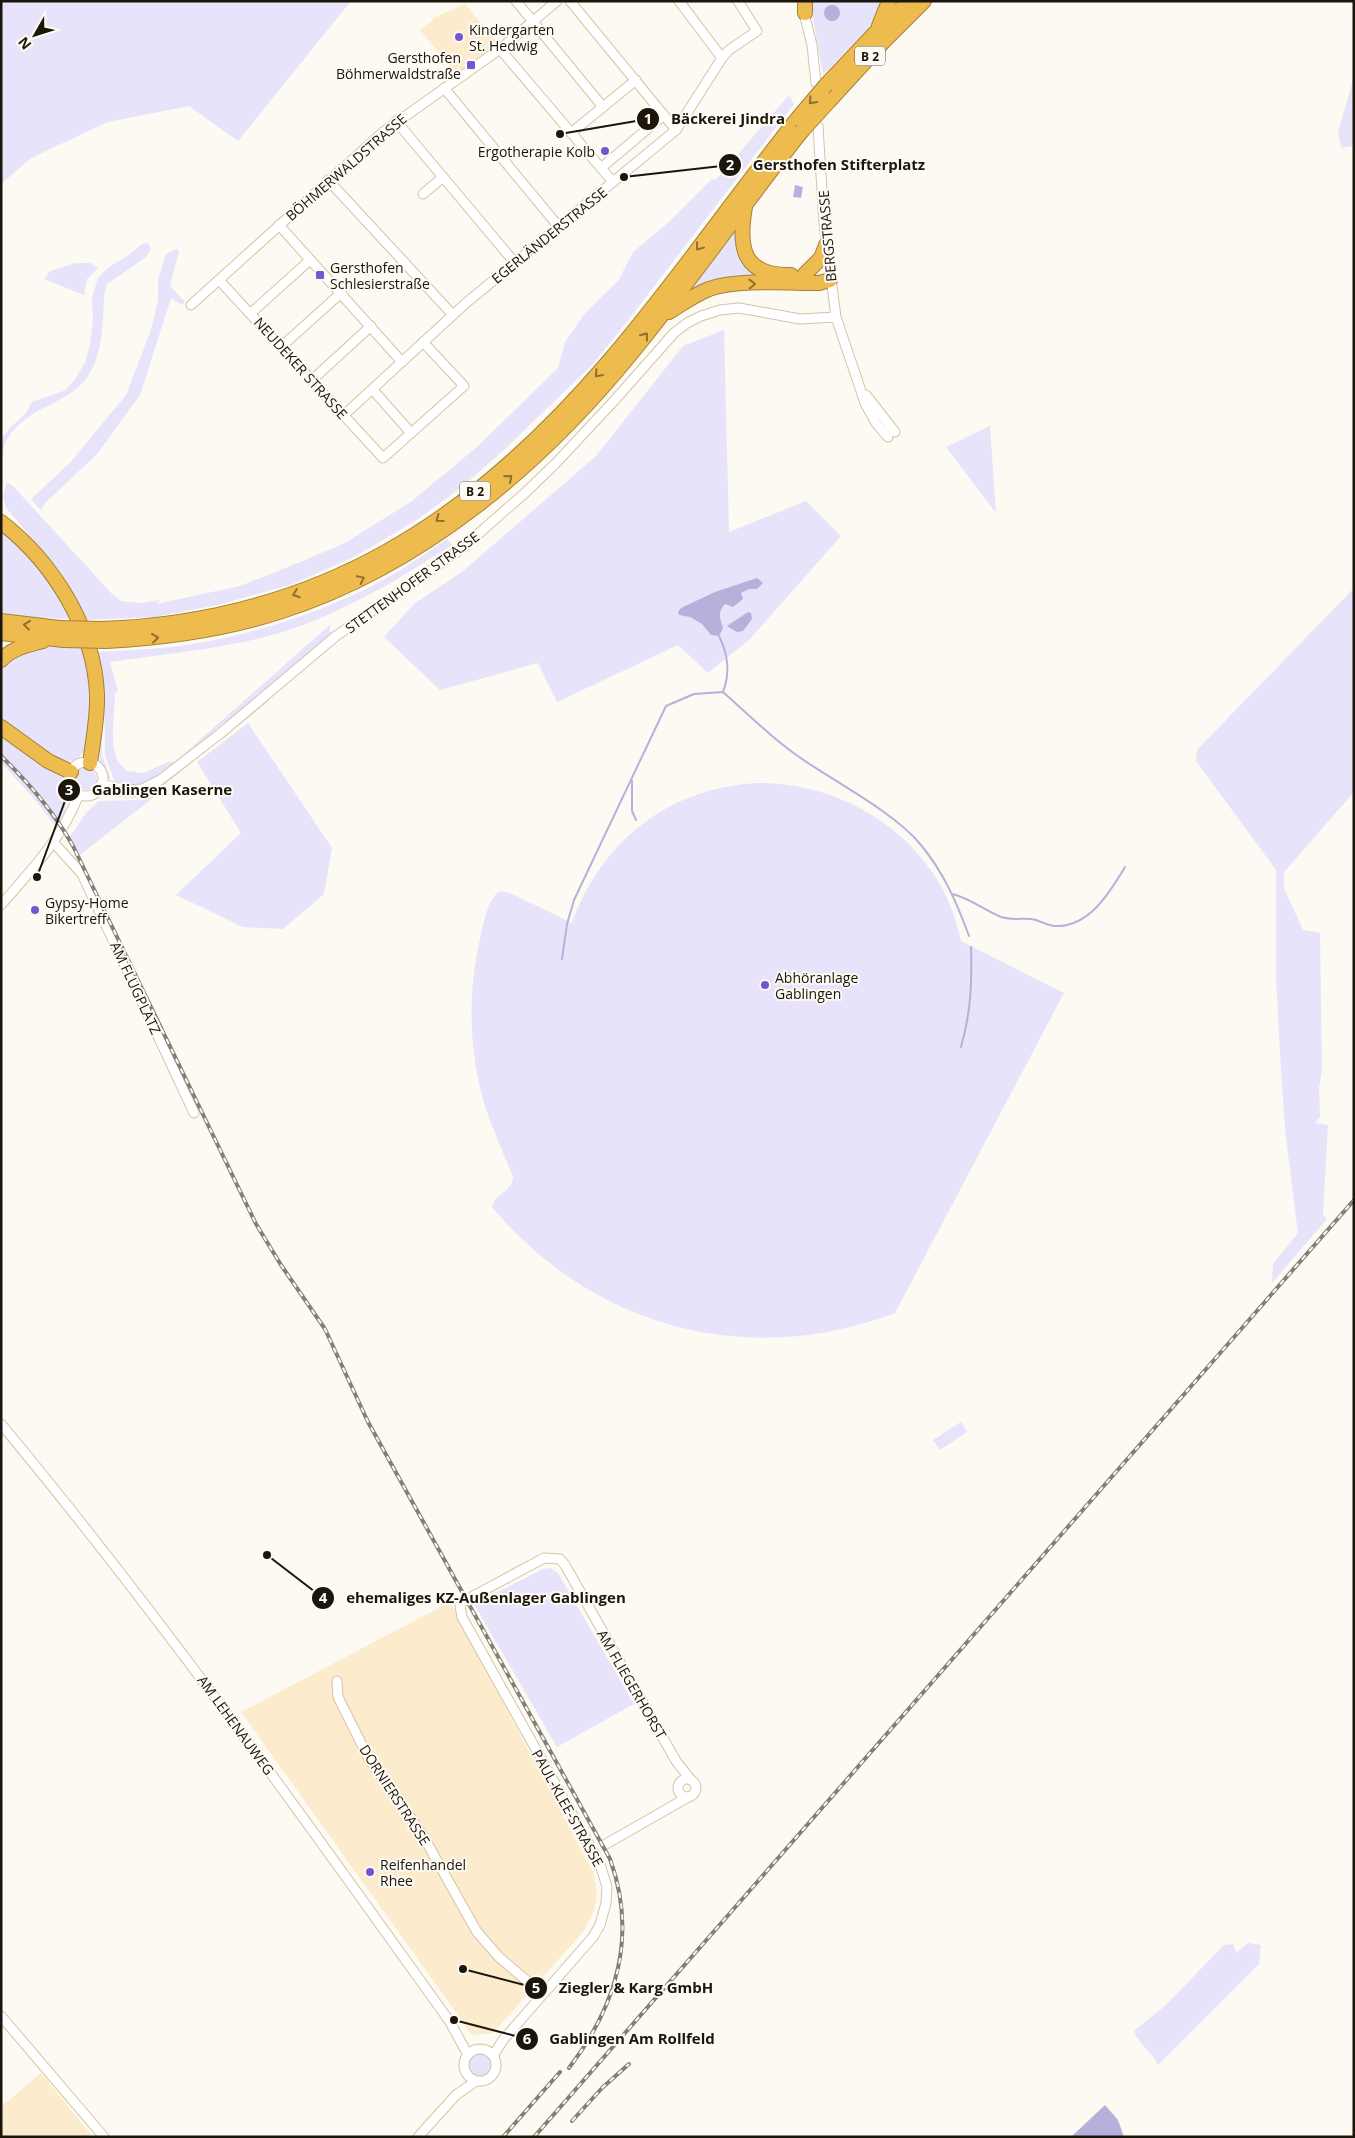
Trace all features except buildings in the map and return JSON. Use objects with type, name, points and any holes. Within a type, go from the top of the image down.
[{"type":"highway","name":"B 2","points":[[875,33],[889,1]]},
{"type":"highway","name":"B 2","points":[[104,635],[196,620],[251,608],[286,597],[334,579],[378,557],[423,530],[461,502],[534,440],[608,363],[798,118],[821,84],[909,1]]},
{"type":"highway","name":"B 2","points":[[1,633],[59,636],[178,635],[221,628],[266,616],[330,594],[401,558],[470,511],[536,454],[599,390],[660,318],[801,132],[884,41],[924,1]]},
{"type":"highway","points":[[745,204],[741,240],[753,263],[767,273],[776,275],[819,274],[830,280]]},
{"type":"highway","points":[[804,275],[821,258],[826,246]]},
{"type":"highway","name":"B 2","points":[[660,318],[694,296],[724,286],[819,283],[830,280]]},
{"type":"highway","points":[[1,522],[27,544],[50,572],[70,602],[84,635],[92,660],[97,694],[90,763]]},
{"type":"highway","name":"B 2","points":[[1,621],[59,636]]},
{"type":"highway","points":[[1,660],[10,652],[21,647],[59,636]]},
{"type":"highway","points":[[1,727],[48,761],[71,772]]},
{"type":"street","points":[[516,1],[603,107]]},
{"type":"street","name":"BÖHMERWALDSTRASSE","points":[[191,305],[328,180],[396,121],[500,49],[557,1]]},
{"type":"street","points":[[570,1],[676,130]]},
{"type":"street","points":[[679,1],[722,58]]},
{"type":"street","name":"EGERLÄNDERSTRASSE","points":[[344,416],[453,315],[676,130],[722,58],[729,50],[758,31],[738,1]]},
{"type":"street","points":[[803,5],[821,84]]},
{"type":"street","points":[[500,49],[613,182]]},
{"type":"street","points":[[571,133],[636,80]]},
{"type":"street","points":[[444,88],[559,227]]},
{"type":"street","points":[[601,168],[664,115]]},
{"type":"street","points":[[396,121],[515,263]]},
{"type":"street","name":"BERGSTRASSE","points":[[818,126],[826,246],[836,316],[872,417],[891,435]]},
{"type":"street","points":[[644,133],[655,147]]},
{"type":"street","points":[[423,194],[443,177]]},
{"type":"street","points":[[328,180],[453,315]]},
{"type":"street","points":[[278,225],[402,362]]},
{"type":"street","points":[[251,313],[310,260]]},
{"type":"street","name":"NEUDEKER STRASSE","points":[[219,280],[383,458],[411,433]]},
{"type":"street","points":[[281,347],[341,293]]},
{"type":"street","name":"STETTENHOFER STRASSE","points":[[101,784],[127,790],[142,789],[160,780],[222,733],[336,636],[461,549],[555,464],[681,327],[701,316],[720,310],[739,308],[800,319],[836,316]]},
{"type":"street","points":[[312,380],[371,326]]},
{"type":"street","points":[[373,390],[411,433],[464,386],[423,342]]},
{"type":"street","points":[[80,763],[90,763],[100,770],[101,784],[92,794],[79,794],[70,784],[71,772],[80,763]]},
{"type":"street","points":[[1,904],[54,843],[69,818],[79,794]]},
{"type":"street","name":"AM FLUGPLATZ","points":[[54,843],[82,874],[194,1114]]},
{"type":"street","name":"AM LEHENAUWEG","points":[[1,1424],[104,1551],[203,1681],[458,2035]]},
{"type":"street","name":"AM FLIEGERHORST","points":[[462,1617],[460,1606],[466,1599],[544,1558],[560,1559],[676,1761],[691,1780]]},
{"type":"street","name":"PAUL-KLEE-STRASSE","points":[[462,1617],[605,1876],[606,1902],[600,1925],[593,1936],[502,2040],[493,2056]]},
{"type":"street","name":"DORNIERSTRASSE","points":[[337,1680],[338,1697],[369,1759],[422,1834],[477,1932],[499,1957],[542,1994]]},
{"type":"street","name":"AM FLIEGERHORST","points":[[676,1761],[680,1774],[678,1786]]},
{"type":"street","points":[[606,1844],[662,1812],[690,1796],[694,1793],[696,1787],[691,1780],[685,1779],[678,1786],[673,1802],[662,1812]]},
{"type":"street","points":[[678,1786],[682,1795],[690,1796]]},
{"type":"street","points":[[1,2016],[104,2137]]},
{"type":"street","points":[[418,2137],[456,2095],[476,2081],[486,2080],[493,2075],[496,2066],[493,2056],[458,2035]]},
{"type":"street","points":[[458,2035],[468,2055]]},
{"type":"street","name":"PAUL-KLEE-STRASSE","points":[[481,2050],[502,2040]]},
{"type":"street","points":[[476,2081],[467,2073],[464,2064],[468,2055],[481,2050]]},
{"type":"street","points":[[456,2095],[467,2073]]},
{"type":"shaded area","points":[[1,1],[351,1],[238,141],[189,106],[108,122],[31,158],[1,184]]},
{"type":"shaded area","points":[[810,1],[885,1],[872,24],[823,75]]},
{"type":"shaded area","name":"Kindergarten St. Hedwig","points":[[465,4],[499,44],[456,74],[420,30],[437,16]]},
{"type":"shaded area","points":[[832,5],[840,13],[832,21],[824,13]]},
{"type":"shaded area","points":[[1354,77],[1354,146],[1341,148],[1338,132]]},
{"type":"shaded area","points":[[789,95],[794,104],[593,364],[506,448],[462,487],[418,519],[356,556],[293,584],[218,605],[154,617],[84,620],[61,572],[6,508],[3,496],[7,482],[13,486],[112,594],[121,601],[139,603],[161,600],[156,604],[240,586],[345,543],[412,501],[477,447],[558,368],[565,342],[585,313],[618,281],[633,252],[669,222],[712,179],[716,180]]},
{"type":"shaded area","points":[[795,185],[803,187],[801,198],[793,197]]},
{"type":"shaded area","points":[[740,221],[738,230],[767,275],[684,297]]},
{"type":"shaded area","points":[[148,243],[151,249],[146,257],[107,284],[99,348],[95,363],[88,376],[70,394],[35,413],[14,429],[5,443],[1,458],[1,440],[9,429],[26,413],[32,402],[66,390],[76,378],[85,362],[90,345],[93,320],[92,298],[98,278],[109,267],[129,255],[142,244]]},
{"type":"shaded area","points":[[177,249],[179,251],[170,286],[185,302],[182,305],[171,298],[140,395],[97,454],[44,504],[42,509],[39,509],[31,499],[70,463],[126,395],[151,330],[158,300],[158,280],[166,254]]},
{"type":"shaded area","points":[[75,263],[90,263],[98,268],[87,279],[84,295],[44,279],[50,271]]},
{"type":"shaded area","points":[[724,330],[729,532],[806,501],[841,536],[750,639],[708,673],[678,645],[557,702],[538,663],[440,690],[384,637],[414,604],[462,572],[596,456],[683,346]]},
{"type":"shaded area","points":[[990,426],[996,513],[946,447]]},
{"type":"shaded area","points":[[1,530],[24,549],[42,570],[72,619],[35,618],[1,613]]},
{"type":"shaded area","points":[[447,539],[452,545],[406,574],[358,600],[309,623],[283,632],[239,643],[110,662],[118,691],[115,693],[113,726],[115,752],[119,762],[127,771],[144,773],[168,762],[176,761],[331,624],[329,631],[334,632],[258,698],[223,723],[212,735],[158,777],[136,786],[115,782],[105,756],[104,683],[96,652],[186,645],[250,632],[302,616],[377,583],[399,571]]},
{"type":"shaded area","points":[[757,578],[763,583],[757,589],[749,589],[741,593],[743,599],[733,607],[725,604],[722,607],[720,616],[723,628],[719,636],[711,635],[702,624],[690,617],[679,615],[678,612],[681,608],[715,592]]},
{"type":"shaded area","points":[[1354,588],[1354,792],[1284,872],[1284,888],[1303,930],[1320,933],[1322,1070],[1319,1088],[1320,1117],[1315,1123],[1328,1125],[1323,1214],[1327,1219],[1272,1283],[1273,1264],[1298,1233],[1285,1129],[1280,1054],[1276,976],[1276,870],[1196,761],[1197,750]]},
{"type":"shaded area","points":[[748,612],[751,613],[752,619],[743,631],[737,632],[727,626]]},
{"type":"shaded area","points":[[40,646],[83,648],[91,694],[91,718],[87,744],[76,760],[67,761],[50,755],[1,722],[1,664],[10,655]]},
{"type":"shaded area","points":[[266,699],[270,700],[163,786],[135,798],[111,797],[111,794],[126,796],[140,794],[154,788],[194,761]]},
{"type":"shaded area","points":[[102,703],[102,755],[111,780],[105,773],[99,754]]},
{"type":"shaded area","points":[[248,723],[332,848],[324,894],[283,929],[243,927],[176,895],[241,833],[197,762]]},
{"type":"shaded area","points":[[1,733],[61,775],[67,789],[67,802],[58,830],[36,801],[1,762]]},
{"type":"shaded area","points":[[84,767],[92,769],[97,777],[96,785],[90,790],[80,789],[74,780],[77,771]]},
{"type":"shaded area","points":[[759,783],[794,786],[828,794],[859,808],[888,826],[914,849],[935,876],[951,907],[961,941],[1064,993],[895,1313],[840,1329],[784,1337],[730,1336],[676,1326],[625,1308],[577,1282],[532,1249],[492,1207],[496,1199],[510,1186],[513,1177],[489,1118],[480,1088],[473,1046],[472,1025],[473,982],[476,960],[486,914],[497,893],[501,891],[510,893],[572,923],[585,893],[601,867],[621,843],[643,823],[669,807],[696,795],[727,787]]},
{"type":"shaded area","points":[[161,791],[80,855],[69,838],[86,813],[99,801],[141,800]]},
{"type":"shaded area","points":[[961,1422],[967,1432],[940,1450],[933,1440]]},
{"type":"shaded area","points":[[551,1568],[558,1573],[634,1704],[557,1747],[474,1604],[543,1569]]},
{"type":"shaded area","points":[[450,1602],[594,1874],[597,1894],[594,1911],[583,1932],[493,2033],[472,2035],[241,1712]]},
{"type":"shaded area","points":[[1248,1943],[1261,1945],[1259,1964],[1158,2065],[1134,2031],[1166,2005],[1224,1945],[1233,1944],[1236,1953]]},
{"type":"shaded area","points":[[480,2054],[489,2057],[492,2066],[489,2075],[480,2078],[471,2075],[468,2066],[471,2057]]},
{"type":"shaded area","points":[[41,2073],[93,2137],[1,2137],[1,2107]]},
{"type":"shaded area","points":[[1105,2105],[1118,2120],[1124,2137],[1071,2137]]},
{"type":"waterway","points":[[719,636],[727,664],[727,678],[723,692]]},
{"type":"waterway","points":[[562,959],[567,924],[574,900],[666,706],[694,694],[723,692],[783,745],[882,811],[910,833],[921,845],[943,877],[955,900],[969,936]]},
{"type":"waterway","points":[[632,781],[632,811],[636,820]]},
{"type":"waterway","points":[[953,894],[1001,917],[1032,919],[1054,926],[1066,925],[1078,921],[1097,907],[1125,867]]},
{"type":"waterway","points":[[961,1047],[970,997],[971,947]]},
{"type":"railway","points":[[1,756],[40,798],[58,821],[73,846],[256,1224],[281,1265],[325,1329],[368,1422],[610,1859],[618,1888],[622,1915],[622,1942],[618,1969],[600,2020],[569,2068]]},
{"type":"railway","points":[[534,2137],[1354,1200]]},
{"type":"railway","points":[[572,2121],[602,2088],[629,2064]]},
{"type":"railway","points":[[503,2137],[560,2072]]},
{"type":"place","name":"Kindergarten St. Hedwig","points":[[459,37]]},
{"type":"place","name":"Gersthofen Böhmerwaldstraße","points":[[471,65]]},
{"type":"place","name":"Bäckerei Jindra","points":[[560,134]]},
{"type":"place","name":"Ergotherapie Kolb","points":[[605,151]]},
{"type":"place","name":"Gersthofen Stifterplatz","points":[[624,177]]},
{"type":"place","name":"Gersthofen Schlesierstraße","points":[[320,275]]},
{"type":"place","name":"Gablingen Kaserne","points":[[37,877]]},
{"type":"place","name":"Gypsy-Home Bikertreff","points":[[35,910]]},
{"type":"place","name":"Abhöranlage Gablingen","points":[[765,985]]},
{"type":"place","name":"ehemaliges KZ-Außenlager Gablingen","points":[[267,1555]]},
{"type":"place","name":"Reifenhandel Rhee","points":[[370,1872]]},
{"type":"place","name":"Ziegler & Karg GmbH","points":[[463,1969]]},
{"type":"place","name":"Gablingen Am Rollfeld","points":[[454,2020]]}]
